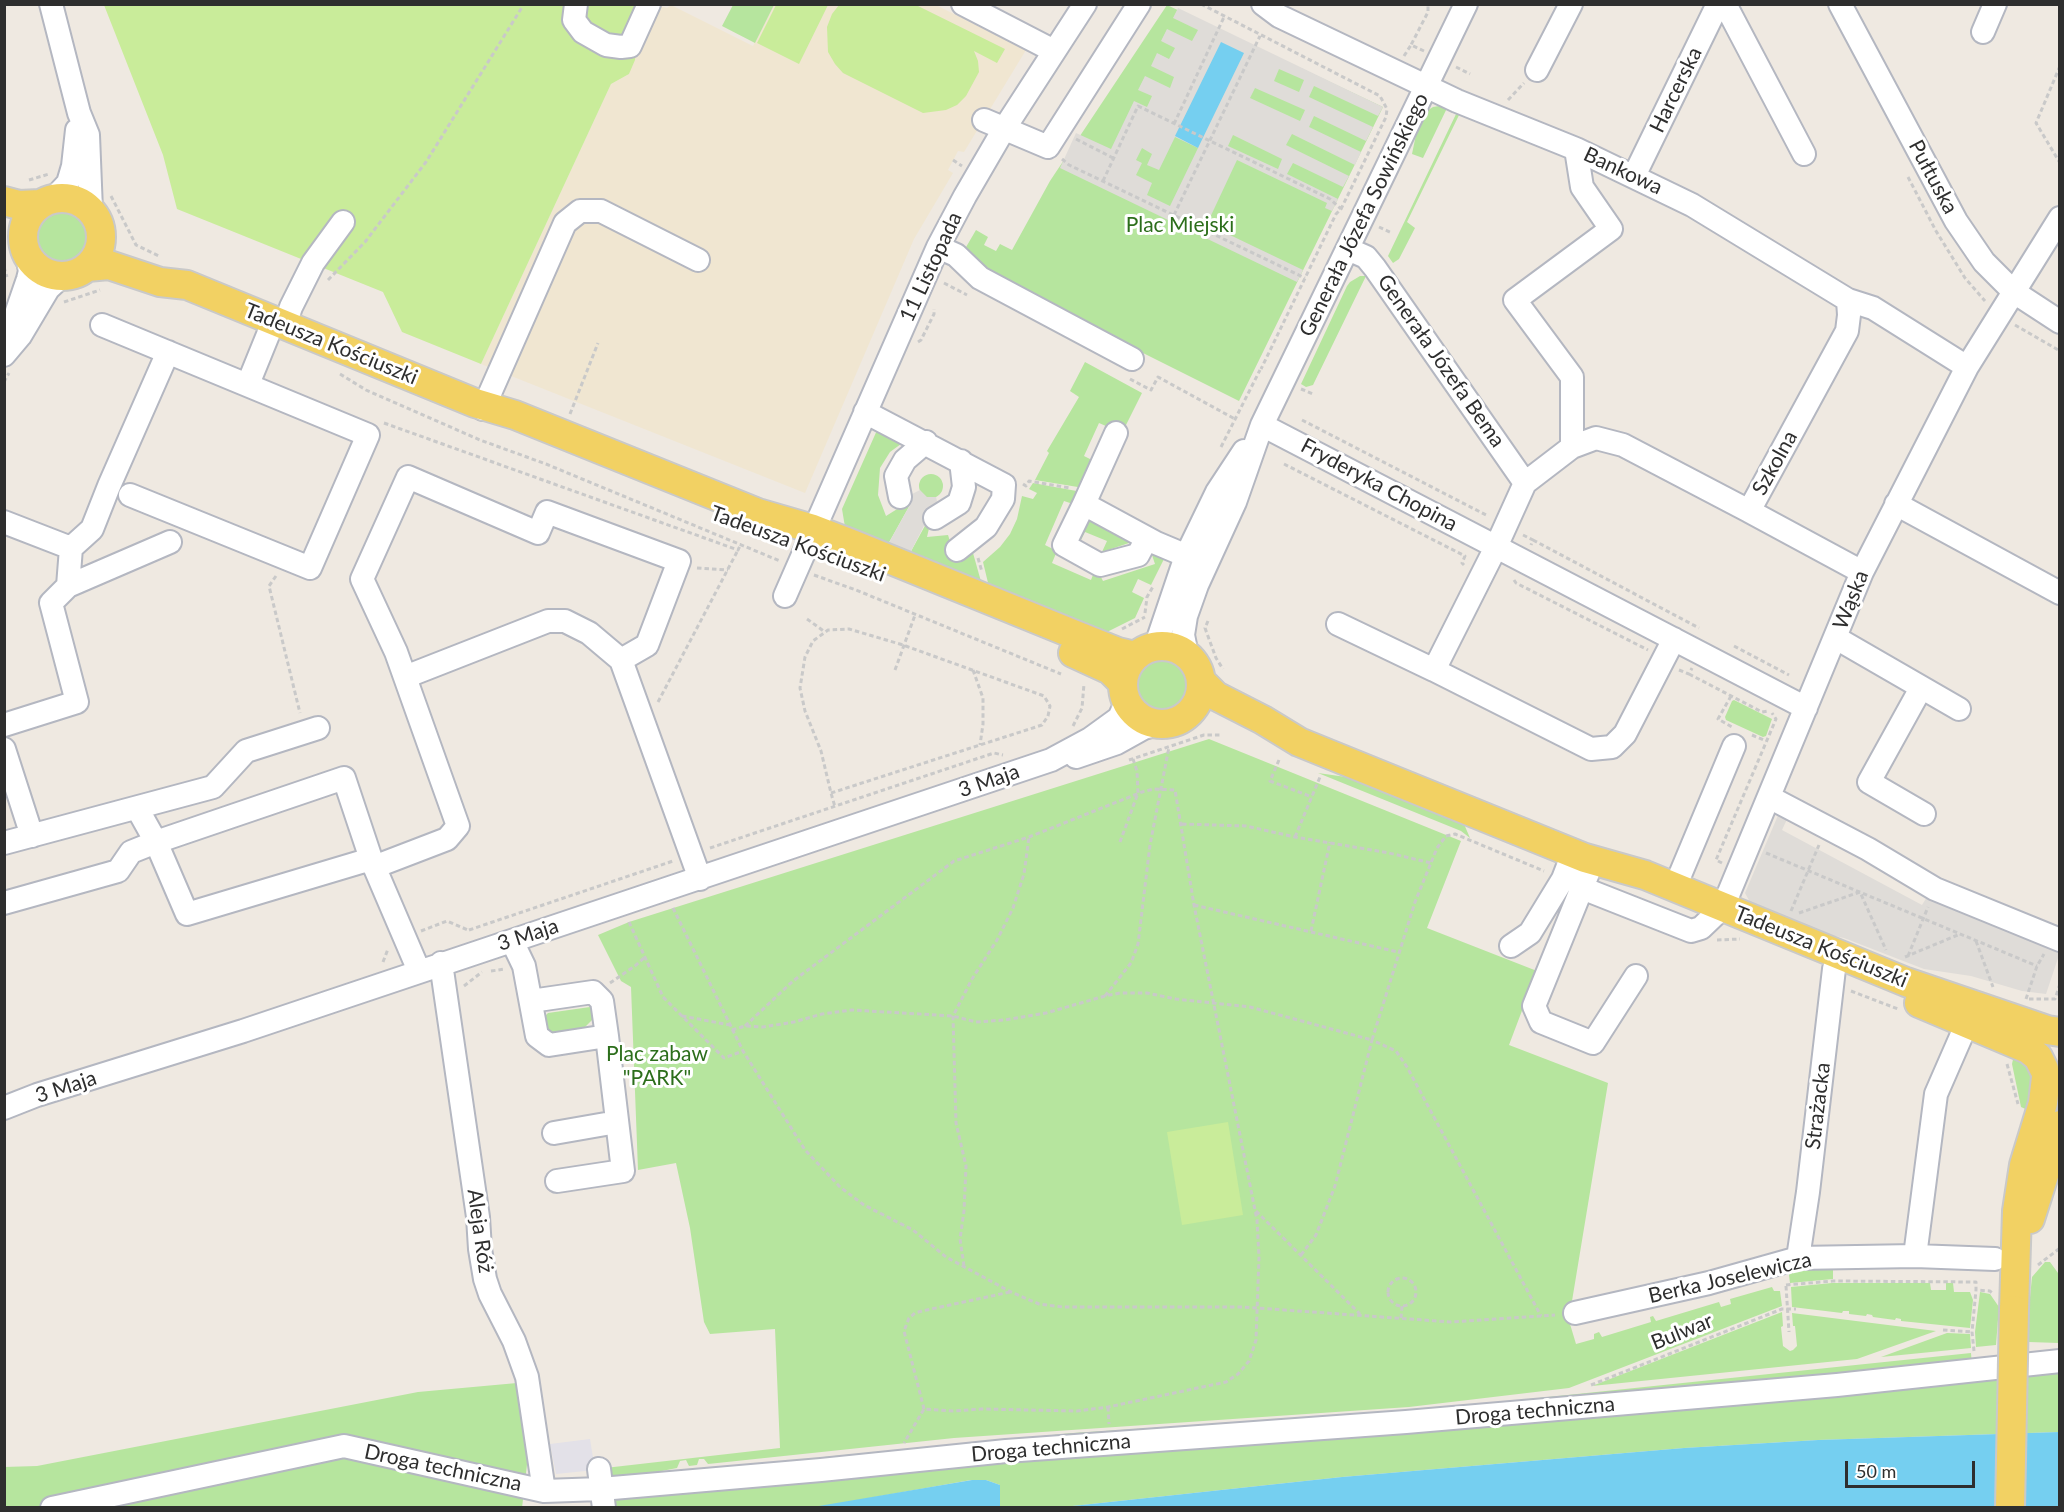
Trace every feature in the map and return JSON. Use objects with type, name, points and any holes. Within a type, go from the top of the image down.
[{"type":"main road","points":[[4,201],[19,205],[41,194],[70,198],[101,211],[99,251],[84,277],[42,271],[34,264],[18,240],[41,194]]},
{"type":"main road","name":"Tadeusza Kościuszki","points":[[101,211],[116,244],[165,269],[187,285],[481,406],[508,428],[565,453],[753,529],[1118,652],[1144,651],[1165,645],[1177,648],[1187,655]]},
{"type":"main road","name":"Tadeusza Kościuszki","points":[[84,277],[108,265],[160,282],[187,285]]},
{"type":"main road","name":"Tadeusza Kościuszki","points":[[806,548],[1067,650],[1110,670],[1139,717],[1164,735]]},
{"type":"main road","points":[[1124,692],[1124,672],[1144,651]]},
{"type":"main road","points":[[1164,735],[1168,724],[1186,716],[1214,678],[1199,671],[1187,655]]},
{"type":"main road","name":"Tadeusza Kościuszki","points":[[1214,678],[1216,696],[1263,720],[1289,751]]},
{"type":"main road","name":"Tadeusza Kościuszki","points":[[1186,716],[1197,714],[1208,716],[1262,734],[1289,751],[1579,868],[1612,878],[2028,1049],[2038,1057],[2050,1079]]},
{"type":"main road","name":"Tadeusza Kościuszki","points":[[1579,868],[1627,869],[1675,888],[1715,922]]},
{"type":"main road","name":"Tadeusza Kościuszki","points":[[1835,969],[1906,982],[2047,1030],[2060,1032]]},
{"type":"main road","points":[[2010,1508],[2006,1265],[2018,1211],[2024,1165],[2050,1079],[2047,1051],[2051,1043],[2060,1037]]},
{"type":"main road","points":[[2006,1265],[2029,1223],[2060,1125]]},
{"type":"street","points":[[51,4],[79,113],[88,135],[101,211]]},
{"type":"street","points":[[576,4],[574,20],[584,32],[606,45],[621,47],[630,46],[649,4]]},
{"type":"street","points":[[963,4],[1054,51]]},
{"type":"street","name":"11 Listopada","points":[[785,596],[938,246],[965,196],[994,124],[1054,51],[1084,4]]},
{"type":"street","points":[[994,124],[1048,147],[1139,4]]},
{"type":"street","name":"Bankowa","points":[[1263,4],[1279,16],[1457,101],[1576,149],[1692,204],[1848,300],[1873,308],[1967,367]]},
{"type":"street","name":"Generała Józefa Sowińskiego","points":[[1144,651],[1158,639],[1196,560],[1235,502],[1262,425],[1466,4]]},
{"type":"street","points":[[1537,70],[1571,4]]},
{"type":"street","name":"Harcerska","points":[[1634,176],[1718,4]]},
{"type":"street","points":[[1725,4],[1804,154]]},
{"type":"street","name":"Pułtuska","points":[[1840,4],[1956,221],[1984,262],[2014,291],[2060,322]]},
{"type":"street","points":[[1983,32],[1995,4]]},
{"type":"street","points":[[41,194],[68,183],[73,166],[79,113]]},
{"type":"street","points":[[1572,447],[1572,377],[1515,300],[1611,229],[1582,187],[1576,149]]},
{"type":"street","points":[[481,406],[565,223],[580,211],[601,210],[698,260]]},
{"type":"street","name":"Wąska","points":[[1715,922],[1862,572],[1967,367],[2060,218]]},
{"type":"street","points":[[248,384],[279,323],[291,307],[312,263],[343,222]]},
{"type":"street","points":[[4,349],[30,271],[18,240]]},
{"type":"street","points":[[938,246],[956,255],[980,278],[1132,359]]},
{"type":"street","name":"Generała Józefa Bema","points":[[1348,249],[1365,257],[1375,268],[1526,483]]},
{"type":"street","points":[[4,355],[20,336],[48,289],[84,277]]},
{"type":"street","name":"Szkolna","points":[[1848,300],[1850,315],[1847,331],[1749,510],[1862,572]]},
{"type":"street","points":[[102,326],[368,435],[310,568],[130,495]]},
{"type":"street","points":[[68,586],[71,548],[92,529],[168,352]]},
{"type":"street","points":[[865,412],[926,442],[1004,485],[1003,499],[986,527],[957,550]]},
{"type":"street","name":"Fryderyka Chopina","points":[[1262,425],[1806,708]]},
{"type":"street","points":[[1116,433],[1064,545],[1100,565],[1138,555],[1147,538]]},
{"type":"street","points":[[1434,670],[1526,483],[1572,447],[1596,438],[1623,445],[1749,510]]},
{"type":"street","points":[[900,497],[896,476],[905,460],[926,442]]},
{"type":"street","points":[[935,518],[959,502],[964,487],[961,461]]},
{"type":"street","points":[[137,808],[156,842],[187,914],[373,863],[447,839],[458,826],[396,652],[362,579],[408,477],[538,533],[548,512],[679,561],[647,645],[621,660]]},
{"type":"street","points":[[1084,504],[1147,538],[1196,560]]},
{"type":"street","points":[[1896,504],[2060,593]]},
{"type":"street","points":[[4,522],[71,548]]},
{"type":"street","points":[[4,725],[77,702],[51,603],[68,586],[170,542]]},
{"type":"street","name":"Generała Józefa Sowińskiego","points":[[1187,655],[1183,635],[1196,560]]},
{"type":"street","points":[[405,677],[548,621],[565,621],[589,633],[621,660],[700,879]]},
{"type":"street","points":[[1338,624],[1591,749],[1612,747],[1625,734],[1674,639]]},
{"type":"street","points":[[1836,638],[1959,709]]},
{"type":"street","points":[[1922,688],[1869,782],[1924,814]]},
{"type":"street","name":"3 Maja","points":[[4,1108],[37,1095],[243,1030],[700,879],[1051,760],[1090,739],[1119,718],[1124,692]]},
{"type":"street","name":"3 Maja","points":[[1051,760],[1073,758],[1103,748],[1144,728],[1164,735]]},
{"type":"street","points":[[4,843],[213,787],[246,751],[311,730]]},
{"type":"street","points":[[1675,888],[1739,736]]},
{"type":"street","points":[[4,749],[32,836]]},
{"type":"street","points":[[4,903],[118,871],[130,852],[344,778],[373,863],[419,971]]},
{"type":"street","points":[[1769,797],[1827,827],[1935,889],[2052,946]]},
{"type":"street","points":[[1511,946],[1530,933],[1579,868]]},
{"type":"street","points":[[1579,868],[1534,1006],[1541,1022],[1593,1043],[1636,976]]},
{"type":"street","points":[[512,941],[524,966],[537,1035],[549,1045],[607,1036]]},
{"type":"street","name":"Aleja Róż","points":[[441,963],[477,1205],[485,1279],[490,1294],[514,1341],[526,1377],[544,1491]]},
{"type":"street","name":"Strażacka","points":[[1798,1258],[1835,969]]},
{"type":"street","points":[[531,1002],[593,992],[602,1001],[623,1171],[557,1182]]},
{"type":"street","points":[[1915,1256],[1936,1094],[1954,1018]]},
{"type":"street","points":[[554,1133],[617,1122]]},
{"type":"street","name":"Berka Joselewicza","points":[[1575,1313],[1709,1283],[1798,1258],[1915,1256],[2006,1265]]},
{"type":"street","name":"Droga techniczna","points":[[52,1508],[344,1446],[544,1491],[821,1470],[1006,1450],[1406,1422],[1837,1385],[2060,1360]]},
{"type":"path","points":[[324,285],[365,242],[426,162],[524,4]]},
{"type":"path","points":[[1201,4],[1380,96],[1387,109],[1386,117],[1261,369]]},
{"type":"path","points":[[1174,124],[1224,17]]},
{"type":"path","points":[[1174,215],[1260,36]]},
{"type":"path","points":[[2060,66],[2036,123],[2060,163]]},
{"type":"path","points":[[1497,117],[1511,95],[1537,70]]},
{"type":"path","points":[[1103,181],[1138,106],[1330,199],[1341,209]]},
{"type":"path","points":[[1048,147],[1069,165],[1305,278]]},
{"type":"path","points":[[953,160],[963,166]]},
{"type":"path","points":[[41,194],[73,166]]},
{"type":"path","points":[[101,211],[136,245]]},
{"type":"path","points":[[1372,224],[1392,233]]},
{"type":"path","points":[[55,305],[84,277]]},
{"type":"path","points":[[2029,332],[2060,351]]},
{"type":"path","points":[[569,419],[597,343]]},
{"type":"path","points":[[332,370],[366,390],[480,441],[546,465],[741,544],[806,548],[856,590],[1063,675]]},
{"type":"path","points":[[368,435],[384,423],[738,550]]},
{"type":"path","points":[[1533,540],[1700,628]]},
{"type":"path","points":[[654,709],[741,544]]},
{"type":"path","points":[[287,559],[268,586],[311,730]]},
{"type":"path","points":[[676,567],[728,570]]},
{"type":"path","points":[[1114,632],[1151,614]]},
{"type":"path","points":[[895,670],[915,615]]},
{"type":"path","points":[[807,620],[825,632]]},
{"type":"path","points":[[1208,621],[1205,628],[1216,658],[1214,678]]},
{"type":"path","points":[[831,794],[1042,725],[1048,716],[1050,706],[1044,696],[871,634],[849,629],[825,632],[813,640],[805,657],[800,688],[805,711],[821,751],[831,794],[835,807]]},
{"type":"path","points":[[973,670],[983,698],[980,745]]},
{"type":"path","points":[[1689,674],[1762,712],[1770,711]]},
{"type":"path","points":[[1071,731],[1082,708],[1084,684]]},
{"type":"path","points":[[1731,696],[1718,719],[1739,736],[1766,741]]},
{"type":"path","points":[[1105,996],[1131,963],[1138,944],[1150,845],[1161,789],[1164,735]]},
{"type":"path","points":[[1120,842],[1138,793],[1137,771],[1133,759],[1164,735],[1220,735]]},
{"type":"path","points":[[1289,751],[1270,781],[1312,796]]},
{"type":"path","points":[[469,930],[994,753],[1009,756]]},
{"type":"path","points":[[1295,837],[1320,777]]},
{"type":"path","points":[[745,1026],[793,981],[954,861],[1029,837],[1138,793],[1161,789],[1175,790],[1194,905],[1256,1211],[1259,1257],[1256,1340],[1249,1361],[1238,1374],[1226,1382],[1108,1407],[1077,1411],[924,1409]]},
{"type":"path","points":[[1182,824],[1246,826],[1431,863]]},
{"type":"path","points":[[1790,913],[1827,827]]},
{"type":"path","points":[[1301,1255],[1316,1235],[1335,1186],[1372,1040],[1398,952],[1441,841],[1446,836],[1455,834],[1579,868]]},
{"type":"path","points":[[964,1266],[960,1239],[966,1166],[956,1123],[953,1016],[1013,908],[1024,874],[1029,837]]},
{"type":"path","points":[[1311,931],[1330,842]]},
{"type":"path","points":[[1759,850],[2037,966]]},
{"type":"path","points":[[1908,956],[1935,889]]},
{"type":"path","points":[[1793,918],[1801,912],[1860,892]]},
{"type":"path","points":[[1860,892],[1888,952]]},
{"type":"path","points":[[1194,905],[1398,952]]},
{"type":"path","points":[[673,907],[743,1051],[805,1150],[840,1187],[864,1205],[913,1230],[946,1257],[1011,1292],[1039,1304],[1063,1307],[1257,1308],[1451,1322],[1575,1313]]},
{"type":"path","points":[[629,922],[663,997],[724,1058],[743,1051]]},
{"type":"path","points":[[1715,922],[1741,939]]},
{"type":"path","points":[[1900,959],[1960,934]]},
{"type":"path","points":[[1976,940],[1993,987]]},
{"type":"path","points":[[2052,946],[2037,966],[2026,999],[2057,999],[2060,984]]},
{"type":"path","points":[[606,986],[645,957]]},
{"type":"path","points":[[1835,969],[1900,1009]]},
{"type":"path","points":[[732,1030],[745,1026],[763,1027],[794,1022],[822,1014],[852,1010],[953,1016],[976,1022],[1004,1020],[1046,1013],[1120,993],[1147,993],[1250,1007],[1372,1040],[1396,1051],[1407,1067],[1540,1316]]},
{"type":"path","points":[[681,1016],[730,1025]]},
{"type":"path","points":[[2007,1061],[2020,1109]]},
{"type":"path","points":[[1256,1211],[1361,1315]]},
{"type":"path","points":[[1403,1277],[1408,1278],[1415,1285],[1416,1295],[1411,1303],[1402,1306],[1393,1303],[1388,1291],[1391,1282],[1403,1277]]},
{"type":"path","points":[[1789,1332],[1786,1285],[1833,1281],[1976,1282],[1972,1332],[1943,1330]]},
{"type":"path","points":[[1976,1290],[1990,1291],[2005,1303]]},
{"type":"path","points":[[902,1446],[924,1409],[904,1331],[909,1318],[922,1311],[1011,1292]]},
{"type":"path","points":[[1401,1318],[1402,1306]]},
{"type":"path","name":"Bulwar","points":[[1581,1389],[1787,1308],[1796,1309]]},
{"type":"path","points":[[1108,1407],[1109,1429]]},
{"type":"shaded area","points":[[657,5],[667,8],[671,5],[753,46],[774,5],[936,5],[1026,50],[964,152],[958,151],[948,170],[953,173],[914,239],[805,493],[481,364],[611,84],[629,74],[636,48]]},
{"type":"shaded area","points":[[1178,8],[1383,107],[1378,116],[1314,86],[1309,97],[1373,127],[1366,141],[1314,116],[1309,127],[1361,152],[1355,165],[1292,134],[1286,145],[1349,176],[1343,187],[1293,163],[1287,174],[1338,199],[1332,211],[1325,208],[1327,203],[1237,160],[1207,224],[1303,270],[1297,282],[1060,168],[1076,133],[1111,149],[1134,101],[1147,107],[1152,96],[1138,90],[1145,76],[1170,88],[1174,77],[1151,66],[1157,53],[1169,59],[1175,48],[1161,41],[1167,29],[1192,41],[1198,30],[1173,18]],"holes":[[[1279,69],[1304,80],[1299,92],[1274,81]],[[1255,88],[1305,110],[1300,121],[1250,98]],[[1233,135],[1282,159],[1278,169],[1228,146]],[[1175,137],[1198,148],[1170,206],[1147,195],[1152,183],[1136,175],[1142,163],[1136,160],[1142,148],[1152,154],[1147,165],[1159,170]]]},
{"type":"shaded area","points":[[920,490],[927,497],[936,497],[939,510],[931,512],[908,557],[886,548],[911,503],[908,496]]},
{"type":"shaded area","points":[[1779,813],[1789,815],[1782,830],[1922,905],[1930,892],[2059,949],[2046,994],[2022,991],[1971,976],[1924,969],[1844,938],[1825,934],[1751,904],[1745,893]]},
{"type":"shaded area","points":[[590,1439],[595,1470],[556,1474],[550,1444]]},
{"type":"green space","points":[[104,5],[657,5],[636,48],[635,60],[629,74],[611,84],[481,364],[402,332],[383,292],[177,209],[163,155]]},
{"type":"green space","points":[[733,5],[774,5],[755,43],[722,26]]},
{"type":"green space","points":[[776,5],[828,5],[799,64],[757,43]]},
{"type":"green space","points":[[839,5],[916,5],[1005,49],[997,63],[974,51],[979,72],[966,96],[957,105],[946,110],[923,113],[843,73],[835,64],[828,52],[827,27],[832,14]]},
{"type":"green space","name":"Plac Miejski","points":[[1167,5],[1383,107],[1239,401],[1021,292],[962,254],[976,230],[988,237],[984,245],[996,251],[1000,244],[1012,250],[1050,181]]},
{"type":"green space","points":[[1448,106],[1423,158],[1412,154],[1419,120],[1433,107]]},
{"type":"green space","points":[[1457,112],[1460,113],[1407,222],[1415,228],[1399,259],[1393,263],[1388,256]]},
{"type":"green space","points":[[62,210],[72,212],[81,218],[87,227],[89,237],[87,247],[81,256],[72,262],[62,264],[52,262],[43,256],[37,247],[35,237],[37,227],[43,218],[52,212]]},
{"type":"green space","points":[[1360,276],[1366,276],[1313,385],[1306,387],[1301,384],[1347,286]]},
{"type":"green space","points":[[1085,362],[1142,393],[1122,433],[1099,423],[1084,456],[1096,462],[1084,488],[1035,480],[1049,453],[1047,451],[1079,397],[1070,391]]},
{"type":"green space","points":[[878,428],[908,444],[910,451],[901,444],[890,452],[880,468],[878,495],[886,516],[910,501],[911,503],[887,546],[845,527],[842,509]]},
{"type":"green space","points":[[931,474],[940,477],[943,486],[940,495],[931,498],[922,495],[919,486],[922,477]]},
{"type":"green space","points":[[1033,483],[1082,492],[1076,505],[1064,501],[1045,545],[1057,551],[1052,563],[1091,580],[1096,567],[1103,581],[1155,564],[1151,552],[1167,553],[1151,585],[1138,579],[1132,592],[1144,598],[1135,618],[1103,634],[989,587],[983,562],[1000,547],[1010,534],[1017,519],[1022,496],[1033,499],[1037,493],[1029,489]]},
{"type":"green space","points":[[933,511],[927,537],[948,535],[956,560],[973,553],[982,585],[909,555]]},
{"type":"green space","points":[[1099,521],[1132,542],[1102,552],[1107,541],[1085,532],[1079,544],[1076,543],[1083,528],[1089,522]]},
{"type":"green space","points":[[1157,658],[1167,658],[1177,662],[1185,670],[1189,685],[1185,700],[1177,708],[1167,712],[1157,712],[1147,708],[1139,700],[1135,690],[1135,680],[1139,670],[1147,662]]},
{"type":"green space","points":[[1734,700],[1772,719],[1766,736],[1763,737],[1726,720],[1725,717]]},
{"type":"green space","name":"Plac zabaw \"PARK\"","points":[[1209,739],[1461,841],[1427,928],[1537,971],[1509,1045],[1608,1083],[1572,1301],[1575,1322],[1570,1324],[1576,1344],[1594,1339],[1594,1334],[1599,1332],[1602,1337],[1651,1322],[1650,1317],[1653,1316],[1656,1321],[1719,1302],[1721,1307],[1731,1304],[1730,1299],[1772,1287],[1774,1291],[1780,1291],[1782,1306],[1569,1388],[1409,1407],[954,1438],[708,1464],[704,1459],[699,1459],[697,1465],[689,1466],[686,1460],[680,1461],[677,1468],[606,1482],[605,1468],[780,1448],[775,1329],[710,1334],[704,1322],[690,1228],[676,1163],[638,1170],[631,987],[621,981],[598,935],[629,922]]},
{"type":"green space","points":[[1318,773],[1353,778],[1464,824],[1470,838],[1461,831]]},
{"type":"green space","points":[[590,1007],[593,1019],[581,1031],[560,1034],[546,1030],[545,1016],[548,1013]]},
{"type":"green space","points":[[2015,1050],[2029,1064],[2034,1088],[2030,1111],[2021,1107],[2012,1064]]},
{"type":"green space","points":[[1228,1122],[1243,1215],[1182,1225],[1167,1132]]},
{"type":"green space","points":[[2045,1262],[2050,1262],[2058,1273],[2059,1343],[2029,1342],[2032,1277]]},
{"type":"green space","points":[[1833,1266],[1833,1279],[1790,1283],[1788,1268]]},
{"type":"green space","points":[[1832,1283],[1930,1283],[1931,1290],[1946,1290],[1946,1283],[1953,1283],[1954,1292],[1970,1292],[1973,1300],[1970,1328],[1901,1321],[1901,1319],[1873,1317],[1867,1314],[1866,1316],[1849,1314],[1849,1311],[1842,1313],[1792,1307],[1791,1287]]},
{"type":"green space","points":[[1980,1292],[1990,1294],[1999,1307],[1996,1345],[1976,1347],[1975,1332]]},
{"type":"green space","points":[[1782,1312],[1783,1346],[1790,1351],[1797,1346],[1792,1313],[1936,1331],[1857,1359],[1592,1386]]},
{"type":"green space","points":[[1947,1333],[1970,1334],[1971,1348],[1881,1357]]},
{"type":"green space","points":[[1971,1353],[1972,1366],[825,1464],[824,1457],[1073,1433],[1404,1412]]},
{"type":"green space","points":[[2059,1364],[2059,1432],[1818,1440],[1684,1448],[1342,1477],[1054,1508],[1000,1507],[1000,1485],[986,1480],[971,1480],[813,1508],[610,1507],[608,1493]]},
{"type":"green space","points":[[517,1383],[529,1447],[522,1508],[5,1507],[4,1467],[37,1466],[418,1392]]},
{"type":"water","points":[[1221,42],[1244,53],[1198,148],[1175,136]]},
{"type":"water","points":[[2059,1432],[2059,1507],[1054,1508],[1342,1477],[1684,1448],[1818,1440]]},
{"type":"water","points":[[972,1480],[986,1480],[1000,1485],[1000,1507],[813,1507]]}]
